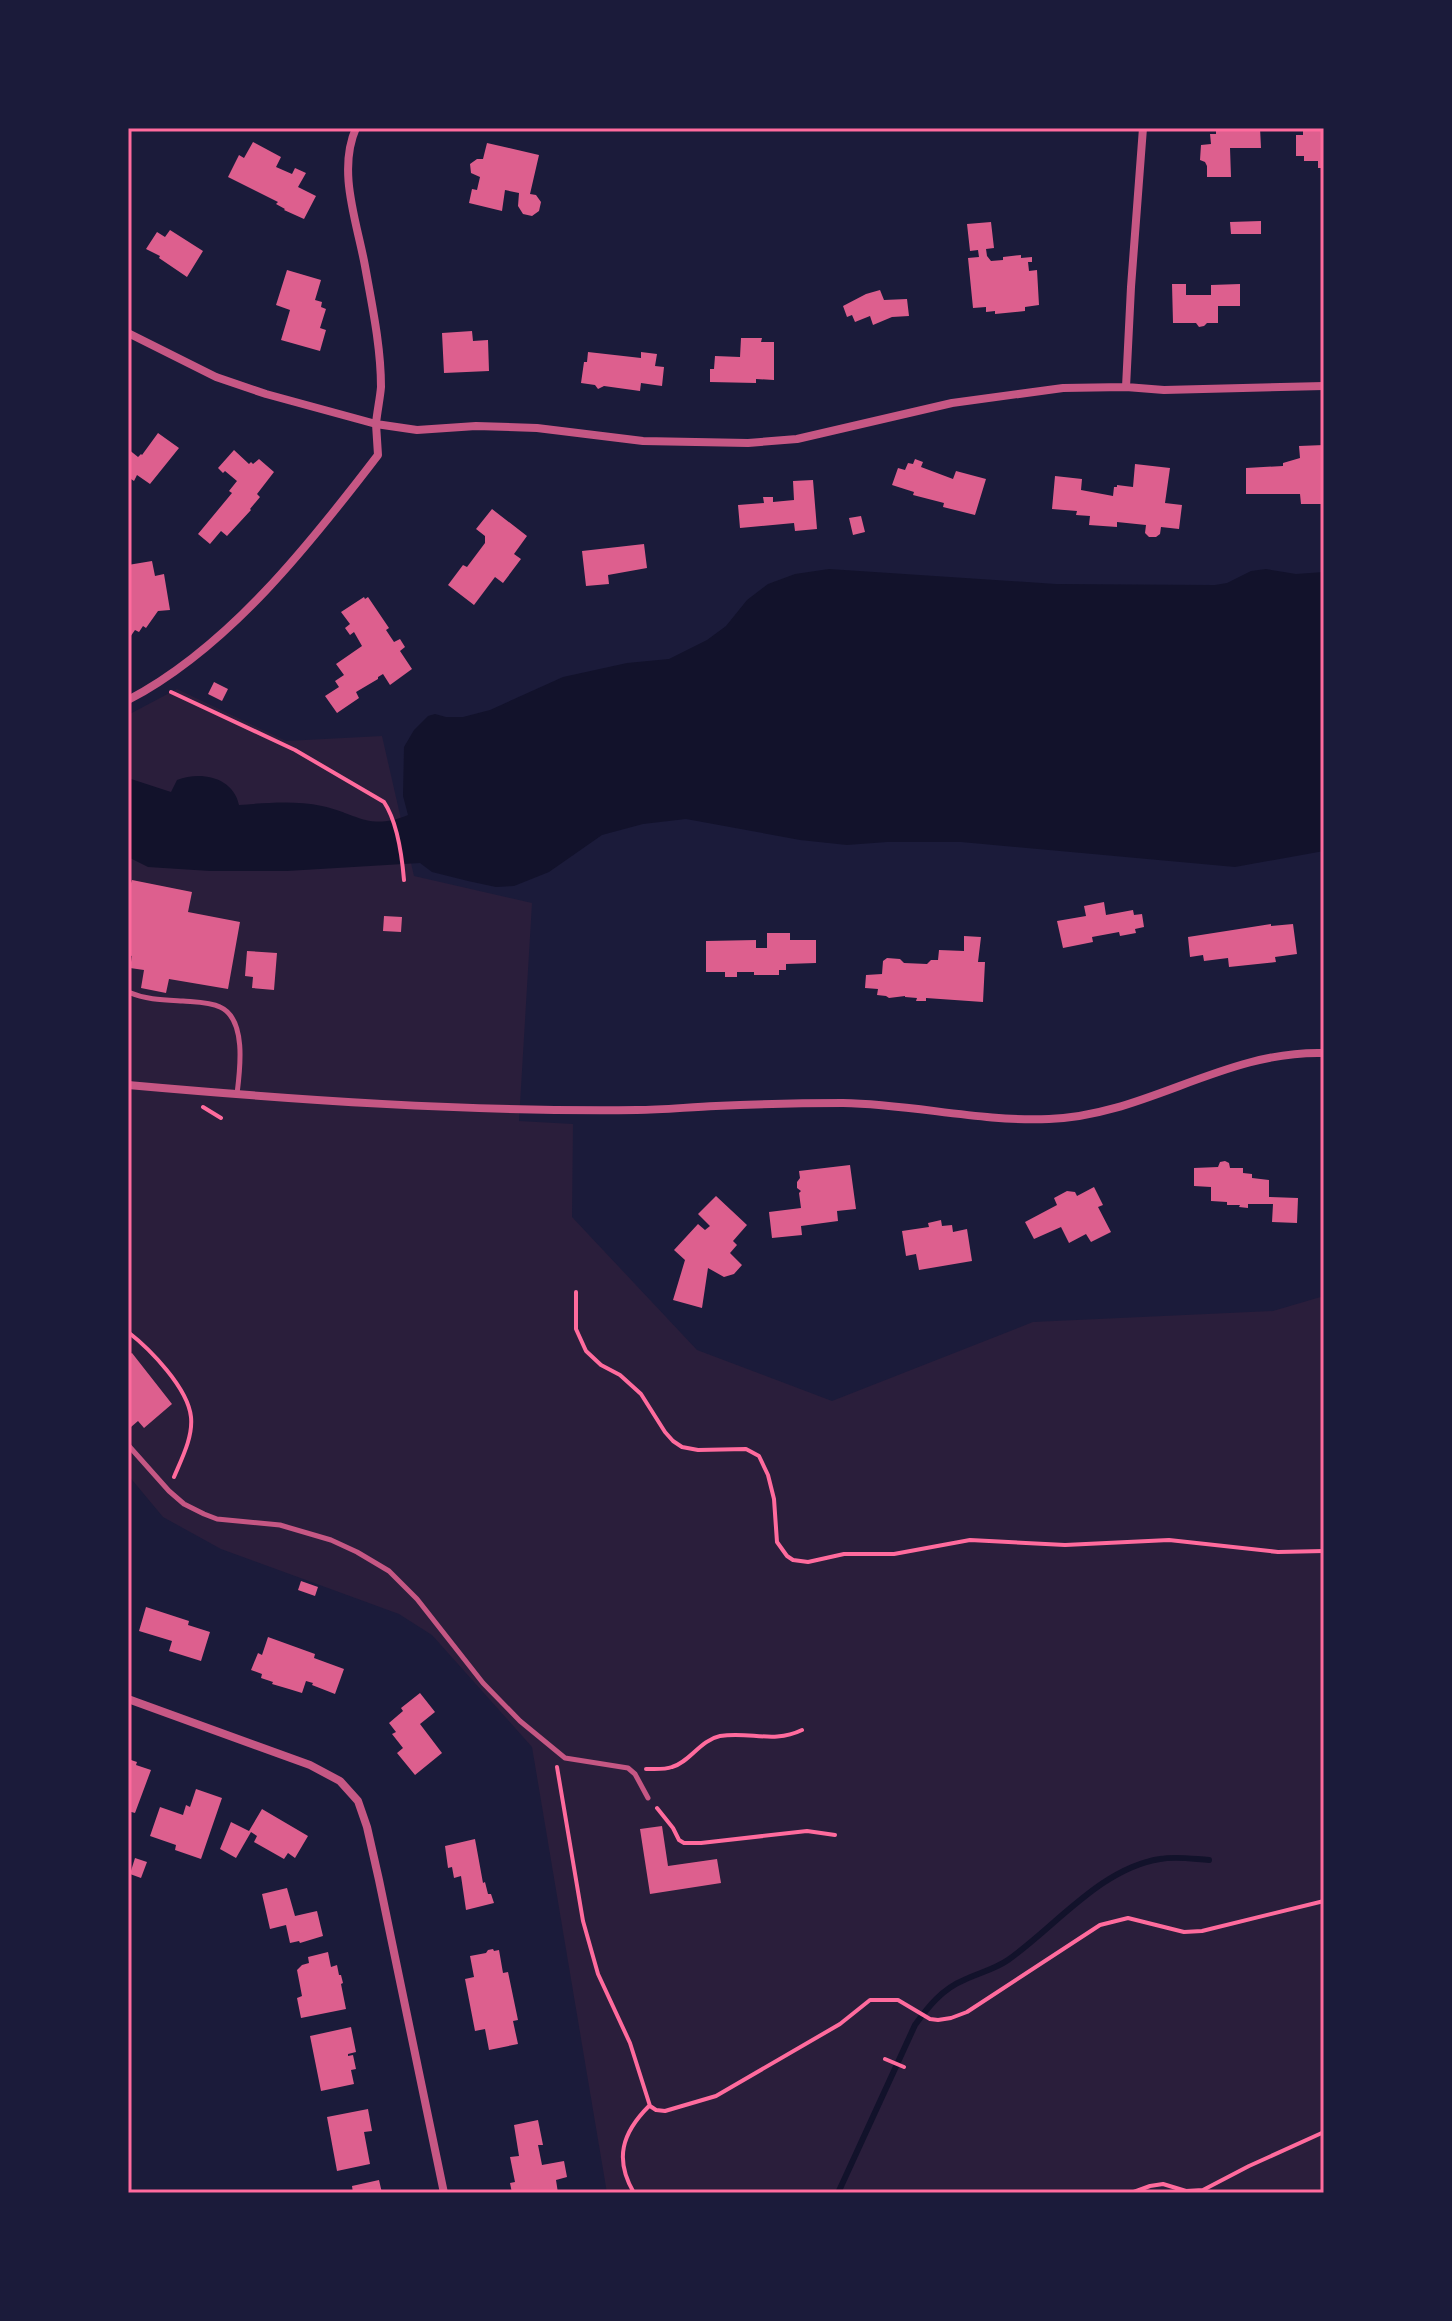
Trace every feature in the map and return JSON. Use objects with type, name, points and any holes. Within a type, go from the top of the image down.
[{"type":"street","points":[[128,700],[213,642],[328,520],[378,455],[376,424],[381,388],[378,349],[365,266],[351,204],[348,163],[356,128]]},
{"type":"street","points":[[1126,387],[1143,128]]},
{"type":"street","points":[[128,333],[216,377],[376,424],[417,430],[476,426],[537,428],[643,441],[748,443],[797,439],[952,403],[1063,388],[1164,390],[1324,386]]},
{"type":"street","points":[[128,1085],[237,1095],[534,1109],[639,1110],[845,1103],[1020,1119],[1051,1119],[1138,1101],[1252,1060],[1324,1053]]},
{"type":"street","points":[[128,1699],[301,1761],[340,1781],[358,1801],[379,1880],[444,2193]]},
{"type":"lane","points":[[128,992],[148,1000],[184,1001],[220,1007],[233,1019],[241,1056],[237,1095]]},
{"type":"lane","points":[[128,1445],[184,1504],[217,1519],[280,1525],[331,1540],[389,1571],[417,1599],[483,1683],[520,1721],[565,1758],[628,1768],[635,1774],[648,1798]]},
{"type":"path","points":[[155,684],[295,750],[384,802],[391,814],[404,880]]},
{"type":"path","points":[[576,1292],[576,1329],[582,1344],[601,1365],[620,1375],[641,1394],[673,1441],[688,1449],[746,1449],[759,1456],[774,1499],[777,1542],[793,1560],[808,1562],[844,1554],[894,1554],[970,1540],[1065,1545],[1169,1540],[1278,1552],[1324,1551]]},
{"type":"path","points":[[128,1332],[145,1346],[172,1378],[190,1413],[186,1446],[169,1491]]},
{"type":"path","points":[[628,1768],[671,1768],[719,1736],[778,1738],[802,1730]]},
{"type":"path","points":[[557,1751],[556,1765],[583,1921],[598,1974],[630,2043],[650,2106],[656,2110],[665,2111],[716,2096],[840,2024],[870,2000],[898,2000],[930,2019],[951,2018],[967,2012],[1100,1925],[1112,1921],[1128,1918],[1184,1932],[1202,1931],[1324,1901]]},
{"type":"path","points":[[648,1798],[684,1843],[807,1831],[835,1835]]},
{"type":"path","points":[[885,2059],[904,2067]]},
{"type":"path","points":[[634,2193],[626,2179],[625,2138],[639,2116],[650,2106]]},
{"type":"path","points":[[1131,2193],[1163,2184],[1186,2191],[1203,2190],[1324,2132]]},
{"type":"shaded area","points":[[829,569],[1056,584],[1215,585],[1227,583],[1251,571],[1266,569],[1296,574],[1324,572],[1324,851],[1235,867],[961,842],[847,845],[800,840],[686,819],[643,824],[602,835],[549,872],[514,886],[496,887],[468,881],[432,872],[420,863],[287,871],[210,871],[148,867],[128,857],[128,778],[171,792],[177,780],[206,777],[223,782],[236,796],[239,805],[301,803],[334,809],[364,820],[395,820],[408,815],[403,796],[404,747],[414,730],[428,716],[463,717],[490,710],[563,677],[627,663],[669,659],[707,640],[726,626],[747,600],[768,584],[795,574]]},
{"type":"shaded area","points":[[177,689],[286,741],[382,736],[414,876],[532,903],[519,1121],[573,1124],[572,1217],[697,1350],[832,1401],[1033,1322],[1273,1311],[1324,1296],[1324,2193],[607,2193],[532,1747],[432,1635],[399,1614],[221,1549],[163,1517],[128,1475],[128,715]]},
{"type":"building","points":[[1216,128],[1260,128],[1261,148],[1230,148],[1231,177],[1207,177],[1207,166],[1200,160],[1201,145],[1211,144],[1210,134],[1216,134]]},
{"type":"building","points":[[1303,131],[1324,131],[1324,168],[1318,168],[1318,161],[1304,161],[1304,156],[1296,156],[1296,135],[1303,135]]},
{"type":"building","points":[[253,142],[281,157],[276,167],[292,174],[295,168],[306,173],[298,187],[316,196],[304,219],[228,177],[239,155],[244,158]]},
{"type":"building","points":[[487,143],[539,155],[530,194],[536,195],[541,202],[539,211],[532,216],[523,214],[518,206],[519,193],[505,190],[502,211],[469,203],[472,189],[477,190],[480,177],[471,173],[470,164],[483,159]]},
{"type":"building","points":[[1261,221],[1261,234],[1231,234],[1230,222]]},
{"type":"building","points":[[991,222],[994,248],[986,249],[987,256],[991,261],[1021,255],[1021,258],[1032,257],[1032,262],[1028,262],[1029,271],[1037,270],[1039,305],[1025,307],[1025,311],[995,314],[995,311],[986,312],[986,307],[973,308],[968,258],[979,257],[978,250],[970,251],[967,224]]},
{"type":"building","points":[[170,230],[203,251],[187,277],[146,249],[157,232],[165,237]]},
{"type":"building","points":[[287,270],[321,280],[315,300],[322,302],[321,307],[326,309],[320,328],[326,330],[320,351],[281,340],[290,310],[276,305]]},
{"type":"building","points":[[1172,284],[1186,284],[1186,295],[1211,295],[1211,285],[1240,284],[1240,306],[1218,306],[1218,323],[1199,327],[1196,323],[1173,323]]},
{"type":"building","points":[[880,290],[884,300],[907,299],[909,316],[892,317],[873,325],[870,316],[855,322],[852,315],[847,317],[843,306]]},
{"type":"building","points":[[472,331],[473,341],[488,340],[489,371],[444,373],[442,333]]},
{"type":"building","points":[[741,338],[762,338],[761,342],[774,342],[774,380],[756,379],[756,383],[710,382],[710,369],[714,369],[715,356],[740,357]]},
{"type":"building","points":[[588,352],[641,358],[641,352],[657,354],[655,366],[664,367],[662,386],[641,383],[640,391],[604,386],[598,389],[595,385],[581,383]]},
{"type":"building","points":[[158,433],[179,448],[150,484],[137,475],[134,481],[128,477],[128,449],[138,457],[142,455]]},
{"type":"building","points":[[1324,445],[1324,504],[1301,504],[1300,494],[1246,494],[1246,468],[1283,466],[1283,463],[1300,458],[1299,446]]},
{"type":"building","points":[[234,450],[249,464],[259,459],[274,472],[257,494],[260,497],[251,510],[227,536],[221,531],[210,544],[198,534],[232,493],[229,491],[237,481],[218,468]]},
{"type":"building","points":[[915,459],[923,462],[921,467],[953,479],[956,471],[986,479],[975,515],[943,507],[944,503],[913,495],[914,492],[892,485],[898,468],[905,470],[908,463],[913,464]]},
{"type":"building","points":[[1135,464],[1170,468],[1165,503],[1182,505],[1179,529],[1161,527],[1160,534],[1149,537],[1145,533],[1146,525],[1117,522],[1117,527],[1089,525],[1090,516],[1076,515],[1077,511],[1052,509],[1055,476],[1082,479],[1081,490],[1113,496],[1117,485],[1133,487]]},
{"type":"building","points":[[813,480],[817,529],[795,531],[794,523],[740,528],[738,505],[764,503],[763,497],[773,497],[773,502],[794,500],[793,481]]},
{"type":"building","points":[[492,509],[527,536],[514,554],[521,559],[503,583],[495,577],[474,605],[448,585],[485,543],[485,536],[476,529]]},
{"type":"building","points":[[861,516],[865,532],[853,535],[849,518]]},
{"type":"building","points":[[644,544],[647,568],[608,575],[609,584],[586,586],[582,551]]},
{"type":"building","points":[[152,561],[155,576],[164,574],[170,610],[158,611],[146,628],[143,626],[139,632],[135,630],[128,640],[128,565]]},
{"type":"building","points":[[368,597],[389,628],[386,630],[394,642],[400,639],[405,647],[400,651],[412,669],[390,685],[383,674],[356,692],[359,698],[337,713],[325,696],[339,687],[335,681],[344,675],[336,664],[362,646],[354,632],[350,635],[345,628],[350,624],[341,612]]},
{"type":"building","points":[[214,682],[228,689],[222,701],[208,694]]},
{"type":"building","points":[[132,880],[192,892],[188,912],[240,922],[228,989],[169,979],[166,993],[141,988],[144,970],[130,968],[132,956],[128,955],[128,882]]},
{"type":"building","points":[[1104,902],[1106,915],[1133,910],[1134,915],[1142,914],[1144,927],[1135,929],[1136,933],[1120,936],[1119,932],[1092,937],[1093,942],[1063,948],[1057,921],[1086,916],[1084,906]]},
{"type":"building","points":[[384,916],[402,917],[401,932],[383,931]]},
{"type":"building","points":[[1271,924],[1293,924],[1297,954],[1275,957],[1276,962],[1229,967],[1228,958],[1204,961],[1203,955],[1190,957],[1188,937]]},
{"type":"building","points":[[767,933],[790,933],[790,940],[816,940],[816,963],[786,964],[786,970],[779,970],[779,975],[737,972],[737,977],[725,977],[725,972],[706,972],[706,941],[756,940],[756,948],[767,948]]},
{"type":"building","points":[[964,936],[981,937],[978,962],[985,962],[983,1002],[926,998],[926,1001],[916,1001],[917,998],[905,996],[889,998],[877,995],[878,989],[865,988],[866,975],[882,974],[883,961],[887,958],[900,959],[904,963],[927,964],[938,960],[939,950],[964,951]]},
{"type":"building","points":[[247,951],[277,953],[274,990],[252,988],[253,977],[245,976]]},
{"type":"building","points":[[1225,1161],[1230,1168],[1243,1168],[1243,1173],[1252,1174],[1252,1178],[1269,1180],[1269,1197],[1298,1198],[1297,1223],[1272,1222],[1273,1204],[1248,1204],[1248,1208],[1227,1205],[1227,1202],[1211,1201],[1211,1187],[1194,1186],[1194,1168],[1218,1167],[1220,1162]]},
{"type":"building","points":[[850,1165],[856,1209],[837,1211],[838,1221],[801,1226],[802,1235],[772,1238],[769,1212],[801,1208],[801,1191],[797,1188],[799,1171]]},
{"type":"building","points":[[1094,1187],[1103,1205],[1098,1207],[1111,1232],[1091,1242],[1086,1234],[1069,1243],[1061,1227],[1034,1239],[1025,1222],[1057,1205],[1054,1198],[1067,1191],[1075,1192],[1077,1196]]},
{"type":"building","points":[[716,1196],[747,1225],[733,1241],[737,1245],[730,1253],[742,1265],[734,1274],[724,1277],[708,1268],[702,1308],[673,1300],[685,1260],[674,1250],[698,1224],[705,1230],[710,1226],[698,1214]]},
{"type":"building","points":[[941,1220],[942,1226],[952,1225],[953,1232],[967,1229],[972,1261],[919,1270],[916,1254],[906,1256],[902,1231],[929,1227],[928,1223]]},
{"type":"building","points":[[128,1351],[172,1404],[144,1428],[138,1421],[131,1427],[128,1424]]},
{"type":"building","points":[[301,1581],[318,1587],[315,1596],[298,1590]]},
{"type":"building","points":[[146,1607],[189,1621],[188,1625],[210,1632],[201,1661],[169,1651],[172,1641],[139,1631]]},
{"type":"building","points":[[268,1637],[315,1654],[314,1658],[344,1669],[335,1694],[306,1681],[302,1693],[272,1684],[261,1678],[262,1674],[251,1670],[258,1653],[262,1655]]},
{"type":"building","points":[[420,1693],[435,1712],[420,1724],[442,1753],[415,1775],[397,1753],[403,1748],[392,1734],[396,1732],[389,1723],[403,1711],[401,1708]]},
{"type":"building","points":[[128,1759],[151,1770],[135,1813],[128,1811]]},
{"type":"building","points":[[196,1789],[222,1798],[201,1859],[175,1850],[176,1845],[150,1836],[160,1807],[183,1815],[186,1805],[190,1807]]},
{"type":"building","points":[[262,1809],[308,1836],[295,1858],[288,1853],[284,1859],[254,1842],[257,1836],[251,1832],[236,1858],[220,1849],[231,1822],[249,1831]]},
{"type":"building","points":[[662,1826],[668,1866],[717,1859],[721,1883],[650,1894],[640,1829]]},
{"type":"building","points":[[475,1839],[483,1883],[494,1903],[466,1910],[461,1876],[454,1878],[452,1867],[448,1868],[445,1846]]},
{"type":"building","points":[[135,1858],[147,1862],[141,1878],[130,1874]]},
{"type":"building","points":[[287,1888],[295,1916],[317,1911],[323,1936],[290,1943],[286,1925],[270,1929],[262,1894]]},
{"type":"building","points":[[499,1950],[503,1973],[508,1972],[518,2020],[513,2021],[518,2044],[489,2050],[485,2029],[475,2031],[465,1979],[474,1977],[470,1956]]},
{"type":"building","points":[[328,1952],[331,1967],[337,1965],[341,1975],[346,2009],[301,2018],[297,1998],[302,1996],[297,1970],[309,1963],[308,1957]]},
{"type":"building","points":[[351,2027],[356,2052],[348,2056],[353,2055],[356,2069],[351,2070],[354,2084],[321,2091],[310,2036]]},
{"type":"building","points":[[368,2109],[372,2131],[364,2132],[370,2164],[337,2171],[327,2117]]},
{"type":"building","points":[[538,2120],[543,2145],[538,2145],[542,2165],[564,2161],[567,2177],[556,2180],[558,2193],[512,2193],[510,2183],[515,2182],[510,2157],[519,2156],[514,2125]]},
{"type":"building","points":[[379,2180],[382,2193],[353,2193],[352,2186]]},
{"type":"waterway","points":[[838,2193],[915,2025],[942,1993],[1008,1960],[1080,1900],[1118,1874],[1160,1859],[1209,1860]]}]
